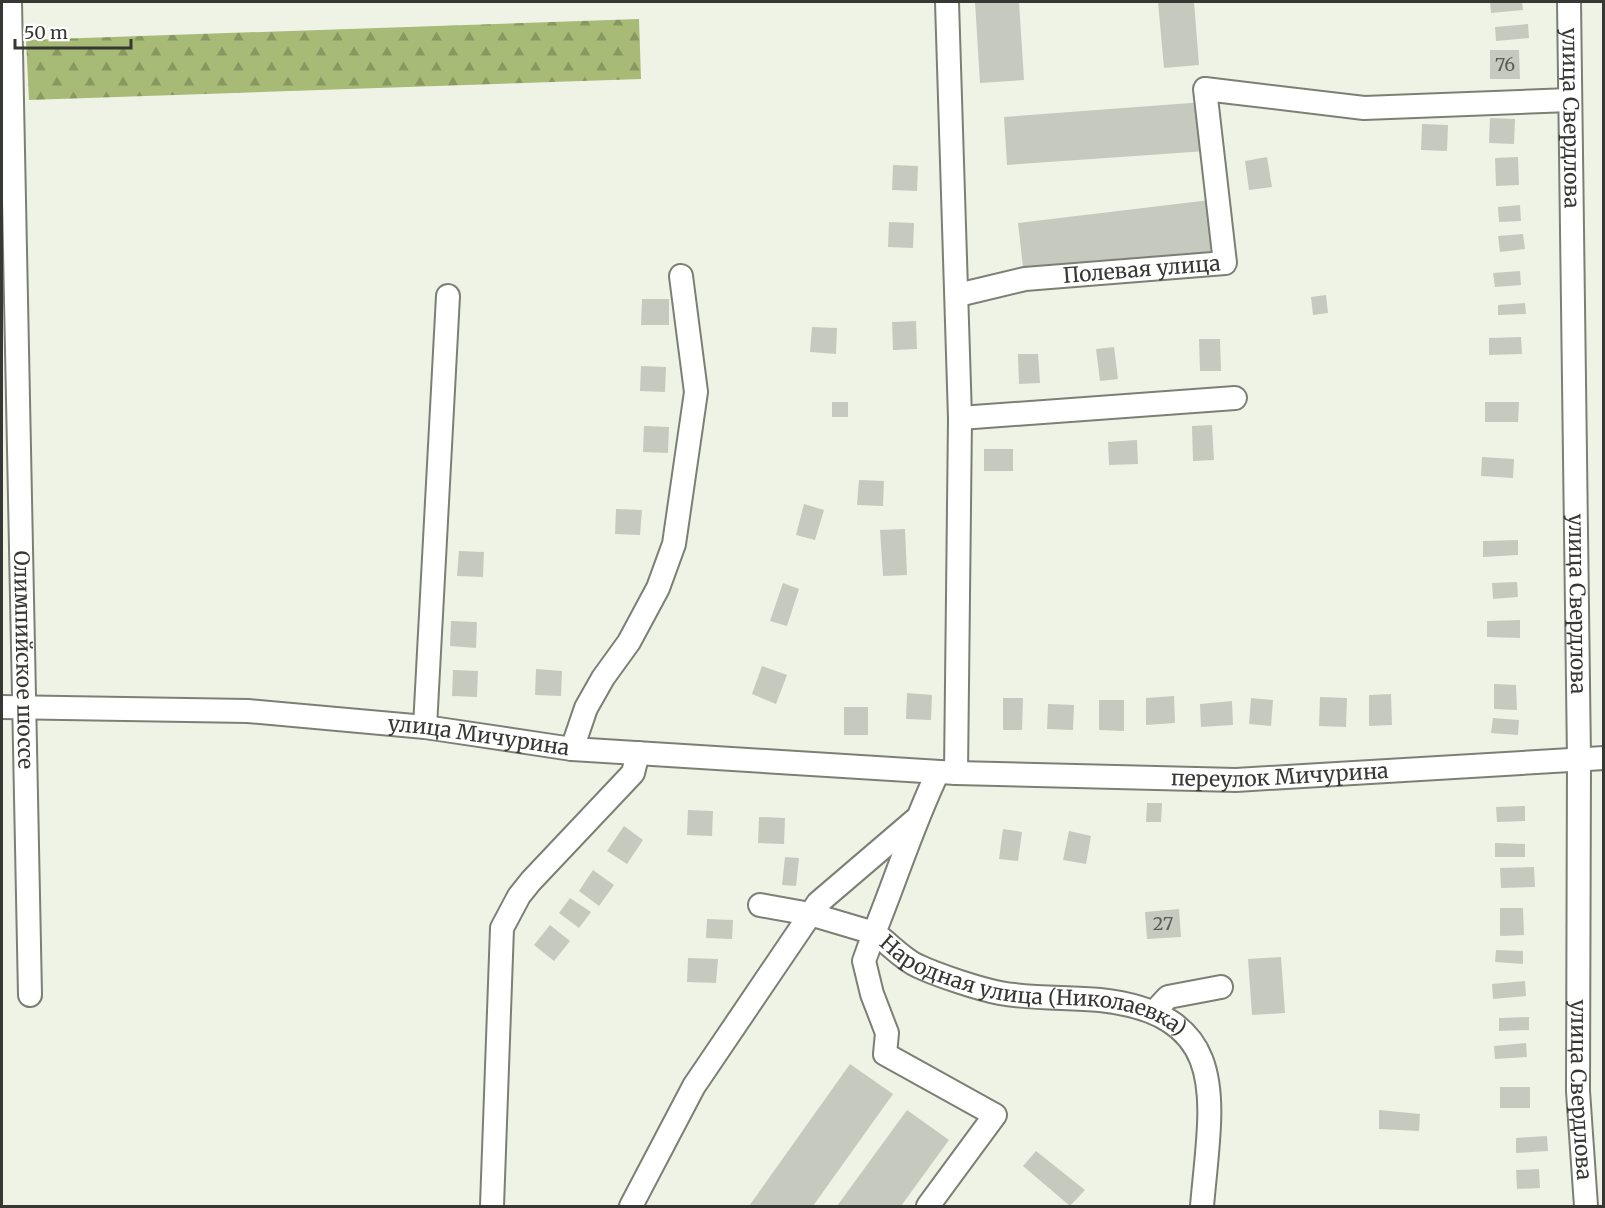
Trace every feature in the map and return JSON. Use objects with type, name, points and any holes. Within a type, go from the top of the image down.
[{"type":"street","name":"Олимпийское шоссе","points":[[10,2],[12,708],[30,995]]},
{"type":"street","points":[[947,2],[948,90],[958,295],[960,418],[947,773]]},
{"type":"street","name":"улица Свердлова","points":[[1569,2],[1579,759],[1578,1090],[1586,1206]]},
{"type":"street","name":"Полевая улица","points":[[958,295],[1025,279],[1225,263],[1205,89],[1364,108],[1570,100]]},
{"type":"street","points":[[572,749],[586,708],[603,678],[629,642],[658,588],[674,544],[696,392],[681,276]]},
{"type":"street","points":[[425,727],[448,296]]},
{"type":"street","points":[[960,418],[1235,398]]},
{"type":"street","name":"улица Мичурина","points":[[12,708],[248,711],[425,727],[572,749],[947,773]]},
{"type":"street","points":[[492,1206],[502,928],[519,896],[531,881],[633,773],[638,753]]},
{"type":"street","name":"переулок Мичурина","points":[[947,773],[1236,780],[1604,758]]},
{"type":"street","name":"Народная улица (Николаевка)","points":[[947,773],[915,820],[874,933],[916,965],[998,993],[1097,1000],[1155,1011],[1187,1033],[1203,1063],[1209,1095],[1202,1206]]},
{"type":"street","points":[[631,1206],[694,1086],[818,903],[915,820]]},
{"type":"street","points":[[760,905],[810,914],[874,933],[864,961],[872,994],[886,1033],[885,1054],[996,1114],[928,1206]]},
{"type":"street","points":[[1155,1011],[1168,997],[1221,987]]},
{"type":"green space","points":[[639,19],[641,79],[29,100],[26,40]]},
{"type":"building","points":[[975,2],[1019,2],[1024,80],[980,83]]},
{"type":"building","points":[[1158,2],[1194,2],[1199,65],[1164,68]]},
{"type":"building","points":[[1490,2],[1522,2],[1523,10],[1491,13]]},
{"type":"building","points":[[1528,24],[1529,38],[1496,41],[1495,27]]},
{"type":"building","points":[[1490,50],[1519,50],[1520,79],[1490,79]]},
{"type":"building","points":[[1204,102],[1207,151],[1007,165],[1004,117]]},
{"type":"building","points":[[1490,118],[1515,119],[1514,144],[1489,143]]},
{"type":"building","points":[[1422,124],[1448,125],[1447,151],[1421,150]]},
{"type":"building","points":[[1267,157],[1272,187],[1249,190],[1245,161]]},
{"type":"building","points":[[1518,157],[1519,185],[1496,186],[1495,158]]},
{"type":"building","points":[[893,165],[918,166],[917,191],[892,190]]},
{"type":"building","points":[[1210,200],[1216,253],[1024,276],[1018,223]]},
{"type":"building","points":[[1520,205],[1521,221],[1499,222],[1498,207]]},
{"type":"building","points":[[889,222],[914,223],[913,248],[888,247]]},
{"type":"building","points":[[1523,234],[1525,249],[1500,252],[1498,236]]},
{"type":"building","points":[[1520,271],[1521,285],[1495,287],[1493,273]]},
{"type":"building","points":[[1326,295],[1328,313],[1313,315],[1311,297]]},
{"type":"building","points":[[642,299],[669,299],[669,325],[641,325]]},
{"type":"building","points":[[1525,303],[1526,314],[1498,315],[1498,305]]},
{"type":"building","points":[[916,321],[917,349],[893,350],[892,322]]},
{"type":"building","points":[[812,327],[837,328],[836,354],[810,352]]},
{"type":"building","points":[[1521,337],[1522,354],[1489,355],[1489,338]]},
{"type":"building","points":[[1199,339],[1220,339],[1221,371],[1200,371]]},
{"type":"building","points":[[1114,347],[1118,379],[1100,381],[1096,349]]},
{"type":"building","points":[[1018,354],[1038,354],[1040,383],[1019,384]]},
{"type":"building","points":[[641,366],[666,367],[665,392],[640,391]]},
{"type":"building","points":[[832,402],[848,402],[848,417],[832,417]]},
{"type":"building","points":[[1485,402],[1519,402],[1518,422],[1485,422]]},
{"type":"building","points":[[1212,425],[1214,460],[1193,461],[1192,426]]},
{"type":"building","points":[[644,426],[669,427],[668,453],[643,452]]},
{"type":"building","points":[[1137,440],[1138,464],[1109,465],[1108,442]]},
{"type":"building","points":[[984,449],[1013,449],[1013,471],[984,471]]},
{"type":"building","points":[[1482,457],[1514,459],[1513,478],[1481,476]]},
{"type":"building","points":[[859,480],[884,481],[883,506],[857,505]]},
{"type":"building","points":[[804,504],[824,510],[815,540],[796,535]]},
{"type":"building","points":[[616,509],[642,510],[640,535],[615,534]]},
{"type":"building","points":[[905,529],[907,575],[883,576],[880,530]]},
{"type":"building","points":[[1518,540],[1518,555],[1483,557],[1483,541]]},
{"type":"building","points":[[459,551],[484,552],[483,577],[457,576]]},
{"type":"building","points":[[1517,582],[1518,597],[1493,599],[1492,583]]},
{"type":"building","points":[[783,583],[799,589],[787,626],[770,621]]},
{"type":"building","points":[[1520,620],[1520,638],[1487,637],[1487,621]]},
{"type":"building","points":[[451,621],[477,622],[476,648],[450,646]]},
{"type":"building","points":[[762,666],[787,675],[776,704],[752,694]]},
{"type":"building","points":[[536,669],[562,671],[561,696],[535,695]]},
{"type":"building","points":[[453,670],[478,671],[477,697],[452,696]]},
{"type":"building","points":[[1494,684],[1516,685],[1517,710],[1494,709]]},
{"type":"building","points":[[907,693],[932,695],[931,720],[906,719]]},
{"type":"building","points":[[1391,694],[1392,725],[1369,726],[1369,695]]},
{"type":"building","points":[[1174,696],[1175,723],[1146,725],[1146,698]]},
{"type":"building","points":[[1320,697],[1347,698],[1346,727],[1319,726]]},
{"type":"building","points":[[1003,698],[1023,698],[1022,730],[1003,730]]},
{"type":"building","points":[[1251,698],[1273,700],[1271,726],[1249,724]]},
{"type":"building","points":[[1099,700],[1124,700],[1124,731],[1099,730]]},
{"type":"building","points":[[1232,701],[1233,725],[1201,727],[1200,704]]},
{"type":"building","points":[[1048,704],[1074,705],[1073,730],[1047,729]]},
{"type":"building","points":[[844,707],[868,707],[868,735],[844,735]]},
{"type":"building","points":[[1493,718],[1519,720],[1518,735],[1491,733]]},
{"type":"building","points":[[1147,803],[1162,803],[1161,822],[1146,822]]},
{"type":"building","points":[[1525,806],[1525,821],[1497,822],[1496,807]]},
{"type":"building","points":[[688,810],[713,811],[712,836],[687,835]]},
{"type":"building","points":[[759,817],[785,818],[784,844],[758,843]]},
{"type":"building","points":[[624,826],[643,840],[627,864],[607,851]]},
{"type":"building","points":[[1003,829],[1022,832],[1018,861],[999,859]]},
{"type":"building","points":[[1069,831],[1091,836],[1086,864],[1063,860]]},
{"type":"building","points":[[1495,843],[1525,844],[1525,857],[1495,857]]},
{"type":"building","points":[[785,857],[799,858],[796,886],[782,885]]},
{"type":"building","points":[[1534,867],[1535,887],[1501,888],[1500,868]]},
{"type":"building","points":[[593,870],[614,885],[599,906],[579,891]]},
{"type":"building","points":[[570,898],[591,912],[579,928],[559,913]]},
{"type":"building","points":[[1500,908],[1523,908],[1524,935],[1500,936]]},
{"type":"building","points":[[1179,909],[1181,937],[1147,939],[1145,912]]},
{"type":"building","points":[[707,919],[733,920],[732,939],[706,938]]},
{"type":"building","points":[[550,925],[570,941],[554,961],[534,945]]},
{"type":"building","points":[[1496,950],[1523,951],[1523,964],[1495,962]]},
{"type":"building","points":[[1281,957],[1285,1013],[1252,1015],[1248,959]]},
{"type":"building","points":[[688,958],[718,959],[716,983],[687,982]]},
{"type":"building","points":[[1525,981],[1526,996],[1493,999],[1492,984]]},
{"type":"building","points":[[1529,1017],[1529,1030],[1499,1031],[1499,1018]]},
{"type":"building","points":[[1526,1043],[1527,1057],[1495,1059],[1494,1046]]},
{"type":"building","points":[[850,1064],[893,1094],[813,1206],[749,1206]]},
{"type":"building","points":[[1500,1087],[1530,1087],[1530,1108],[1500,1108]]},
{"type":"building","points":[[907,1110],[949,1140],[901,1206],[837,1206]]},
{"type":"building","points":[[1379,1110],[1420,1114],[1419,1131],[1379,1129]]},
{"type":"building","points":[[1547,1136],[1548,1151],[1516,1153],[1516,1138]]},
{"type":"building","points":[[1036,1151],[1085,1190],[1070,1206],[1023,1166]]},
{"type":"building","points":[[1539,1169],[1540,1188],[1517,1189],[1516,1170]]}]
